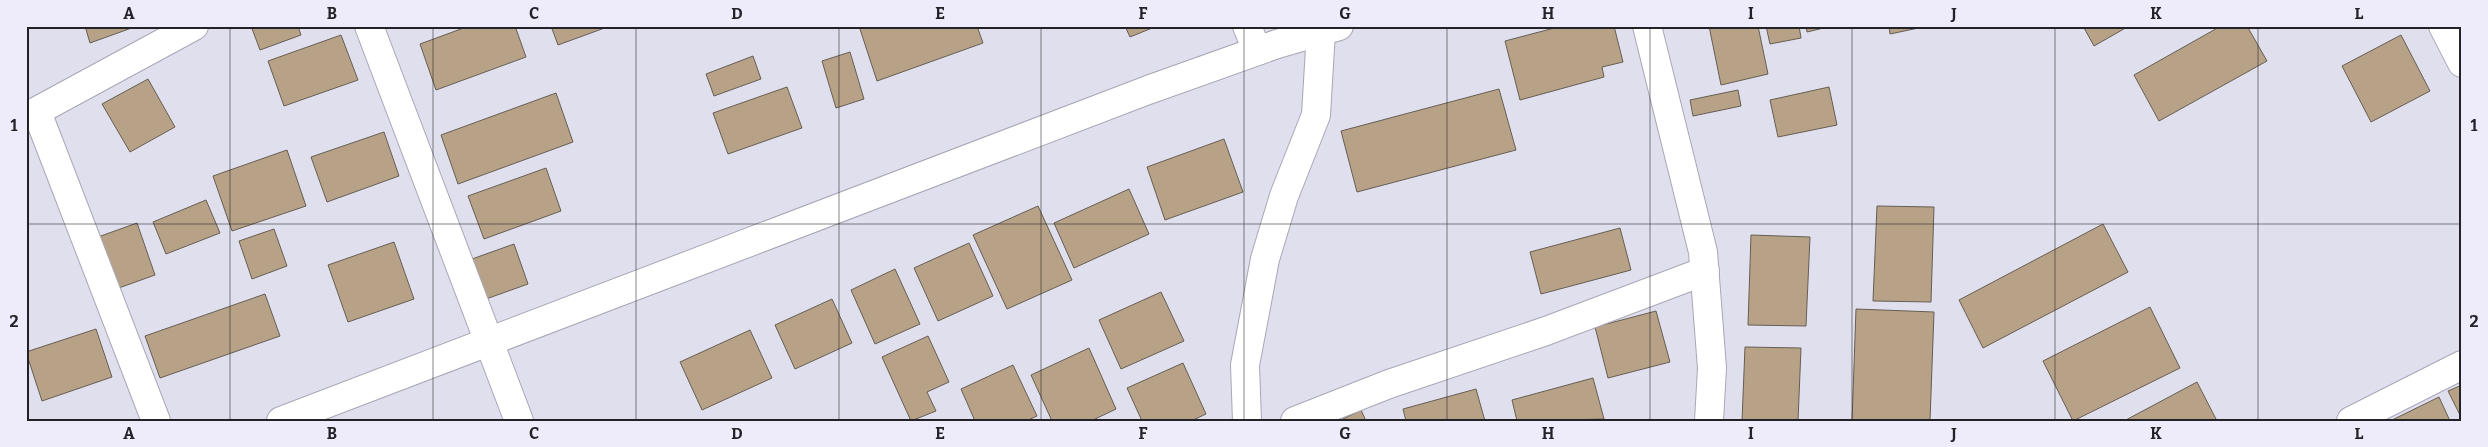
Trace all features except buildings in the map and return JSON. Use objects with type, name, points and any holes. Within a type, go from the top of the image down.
[{"type":"street","points":[[156,421],[32,115],[194,26]]},
{"type":"street","points":[[369,26],[519,421]]},
{"type":"street","points":[[1247,26],[1257,51]]},
{"type":"street","points":[[1647,26],[1703,252],[1712,368],[1709,421]]},
{"type":"street","points":[[2443,26],[2462,63]]},
{"type":"street","points":[[282,421],[1139,93],[1257,51],[1330,29],[1316,115],[1284,196],[1261,278],[1244,365],[1247,421]]},
{"type":"street","points":[[1295,421],[1390,384],[1546,331],[1705,271]]},
{"type":"street","points":[[2351,421],[2462,365]]}]
